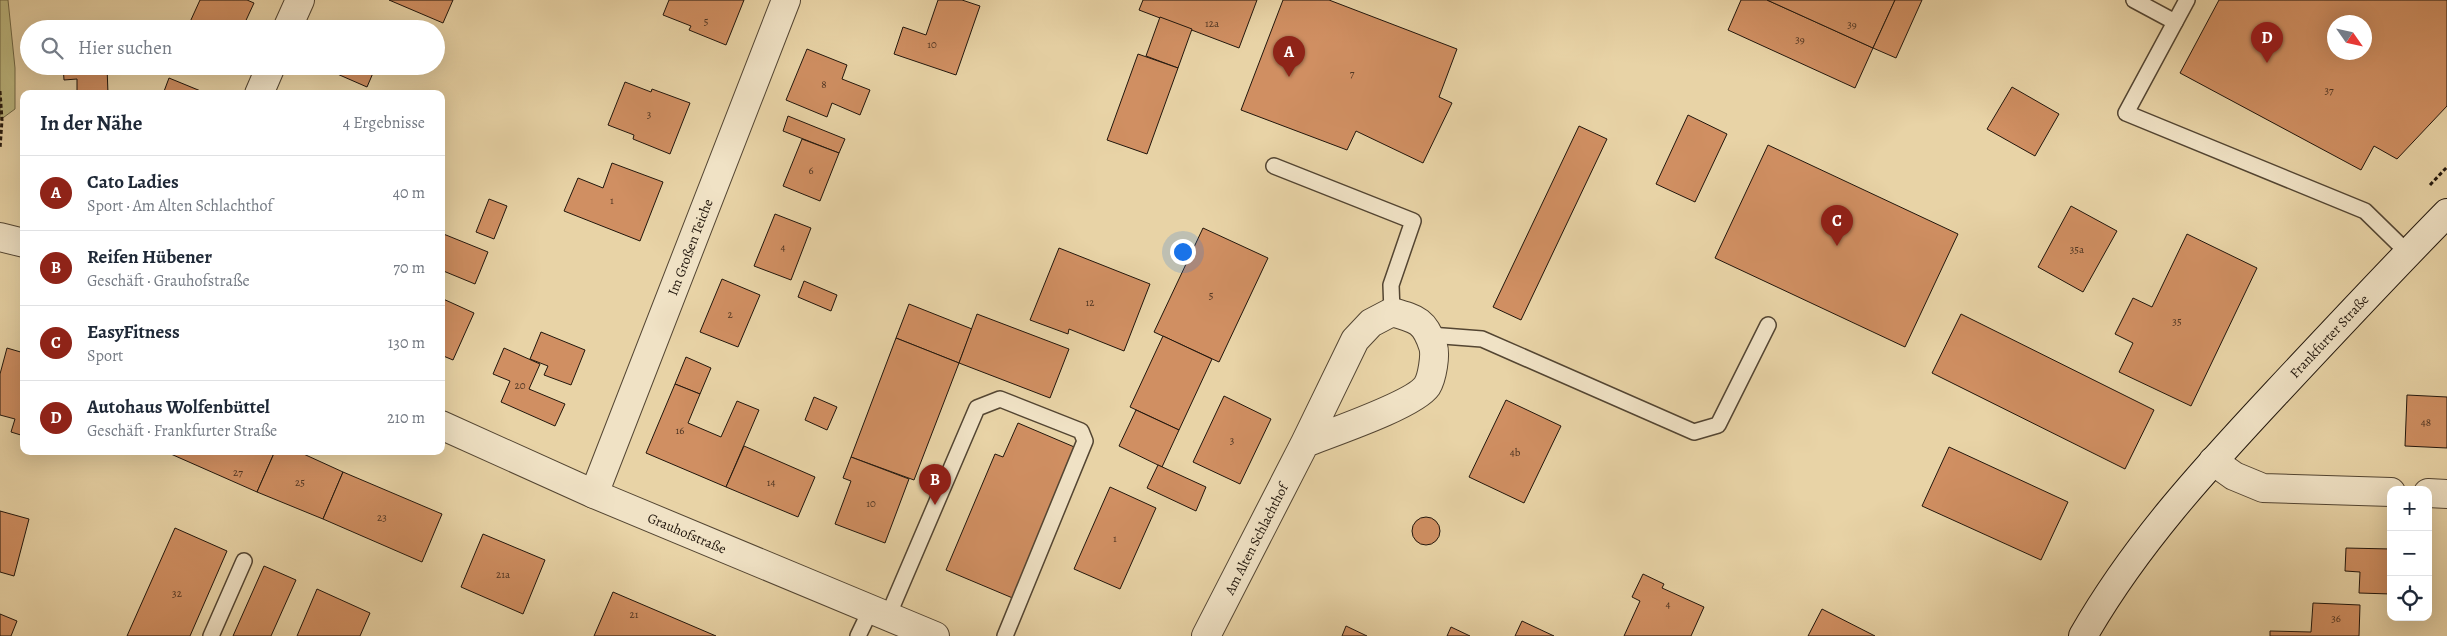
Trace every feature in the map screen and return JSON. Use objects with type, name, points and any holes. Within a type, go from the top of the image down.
[{"type":"street","points":[[291,20],[300,0]]},
{"type":"street","name":"Im Großen Teiche","points":[[594,494],[786,0]]},
{"type":"street","points":[[261,90],[267,75]]},
{"type":"street","name":"Frankfurter Straße","points":[[2082,636],[2118,578],[2165,515],[2213,461],[2447,213]]},
{"type":"street","points":[[0,237],[20,242]]},
{"type":"street","points":[[1305,443],[1401,405],[1426,386],[1436,355],[1427,328],[1411,318],[1392,312]]},
{"type":"street","name":"Am Alten Schlachthof","points":[[1206,636],[1305,443],[1355,340],[1372,323],[1392,312]]},
{"type":"street","name":"Grauhofstraße","points":[[445,427],[594,494],[888,621],[935,636]]},
{"type":"street","points":[[2213,461],[2234,476],[2263,488],[2387,492]]},
{"type":"street","points":[[2432,493],[2447,494]]},
{"type":"lane","points":[[2134,0],[2175,22]]},
{"type":"lane","points":[[2187,0],[2126,113],[2365,211],[2408,253]]},
{"type":"lane","points":[[1274,166],[1413,221],[1391,285],[1392,312]]},
{"type":"lane","points":[[1430,335],[1482,339],[1694,432],[1718,425],[1768,325]]},
{"type":"lane","points":[[858,636],[888,621],[977,408],[1000,399],[1081,431],[1085,441],[1005,636]]},
{"type":"lane","points":[[211,636],[244,561]]},
{"type":"path","points":[[0,91],[0,149]]},
{"type":"shaded area","points":[[0,0],[8,0],[15,68],[15,109],[0,120]]},
{"type":"building","points":[[200,0],[247,0],[254,3],[246,20],[191,20]]},
{"type":"building","points":[[389,0],[453,0],[444,20],[436,20]]},
{"type":"building","points":[[669,0],[744,0],[726,45],[689,30],[691,26],[663,15]]},
{"type":"building","points":[[938,0],[962,0],[980,6],[956,75],[894,54],[903,27],[926,35]]},
{"type":"building","points":[[1143,0],[1257,0],[1239,48],[1139,10]]},
{"type":"building","points":[[1283,0],[1329,0],[1457,49],[1439,97],[1452,103],[1423,163],[1356,131],[1347,150],[1241,110]]},
{"type":"building","points":[[1741,0],[1767,0],[1873,48],[1855,88],[1728,30]]},
{"type":"building","points":[[1767,0],[1895,0],[1873,48]]},
{"type":"building","points":[[1895,0],[1922,0],[1896,58],[1873,48]]},
{"type":"building","points":[[2219,0],[2447,0],[2447,106],[2397,159],[2374,146],[2361,170],[2180,73]]},
{"type":"building","points":[[1160,17],[1192,29],[1178,68],[1146,56]]},
{"type":"building","points":[[807,49],[847,65],[842,79],[870,90],[860,115],[832,103],[827,117],[786,100]]},
{"type":"building","points":[[1138,54],[1178,68],[1147,154],[1107,140]]},
{"type":"building","points":[[64,75],[107,75],[108,90],[77,90],[77,79],[64,80]]},
{"type":"building","points":[[340,75],[372,75],[367,87]]},
{"type":"building","points":[[169,78],[198,90],[164,90]]},
{"type":"building","points":[[625,82],[651,92],[652,89],[690,103],[670,154],[633,139],[634,135],[608,125]]},
{"type":"building","points":[[2012,87],[2059,114],[2035,156],[1987,129]]},
{"type":"building","points":[[1688,115],[1727,134],[1695,202],[1656,184]]},
{"type":"building","points":[[788,116],[845,139],[839,153],[783,131]]},
{"type":"building","points":[[1579,126],[1607,139],[1521,320],[1493,307]]},
{"type":"building","points":[[802,139],[839,153],[820,201],[783,186]]},
{"type":"building","points":[[1768,145],[1958,234],[1905,347],[1715,258]]},
{"type":"building","points":[[612,163],[663,182],[640,241],[564,211],[578,178],[603,188]]},
{"type":"building","points":[[489,199],[507,206],[494,239],[476,232]]},
{"type":"building","points":[[2071,206],[2117,231],[2083,292],[2038,267]]},
{"type":"building","points":[[775,214],[811,228],[791,280],[754,266]]},
{"type":"building","points":[[1203,228],[1268,258],[1219,362],[1154,332]]},
{"type":"building","points":[[2187,234],[2257,268],[2191,406],[2119,372],[2133,343],[2115,334],[2133,298],[2152,307]]},
{"type":"building","points":[[445,235],[488,252],[475,284],[445,272]]},
{"type":"building","points":[[1059,248],[1150,284],[1124,351],[1069,329],[1068,334],[1030,320]]},
{"type":"building","points":[[722,279],[760,295],[738,347],[700,332]]},
{"type":"building","points":[[804,281],[837,295],[831,311],[798,297]]},
{"type":"building","points":[[445,300],[474,313],[453,360],[445,357]]},
{"type":"building","points":[[909,304],[972,329],[959,363],[896,338]]},
{"type":"building","points":[[977,314],[1069,349],[1050,398],[959,363]]},
{"type":"building","points":[[1961,314],[2154,410],[2125,469],[1932,373]]},
{"type":"building","points":[[541,332],[585,350],[571,385],[544,375],[548,366],[530,359]]},
{"type":"building","points":[[1163,336],[1212,359],[1179,430],[1130,407]]},
{"type":"building","points":[[896,338],[959,363],[914,480],[851,457]]},
{"type":"building","points":[[7,348],[20,352],[20,435],[11,432],[15,419],[0,415],[0,374]]},
{"type":"building","points":[[504,348],[540,364],[529,389],[565,404],[555,426],[501,402],[510,381],[493,374]]},
{"type":"building","points":[[686,357],[711,368],[700,394],[675,384]]},
{"type":"building","points":[[675,384],[700,394],[688,423],[721,437],[737,401],[759,410],[726,487],[646,453]]},
{"type":"building","points":[[2407,395],[2447,397],[2447,448],[2405,446]]},
{"type":"building","points":[[1224,396],[1271,419],[1240,484],[1193,462]]},
{"type":"building","points":[[814,397],[837,407],[827,430],[805,420]]},
{"type":"building","points":[[1506,400],[1561,426],[1524,503],[1469,477]]},
{"type":"building","points":[[1136,410],[1179,430],[1162,467],[1119,446]]},
{"type":"building","points":[[1018,423],[1079,449],[1015,599],[946,570],[995,454],[1003,457]]},
{"type":"building","points":[[744,446],[815,477],[798,517],[726,487]]},
{"type":"building","points":[[1949,447],[2068,502],[2041,560],[1922,506]]},
{"type":"building","points":[[173,455],[273,455],[257,492]]},
{"type":"building","points":[[273,455],[306,455],[343,472],[323,519],[257,492]]},
{"type":"building","points":[[851,457],[909,479],[885,543],[835,524],[851,481],[843,478]]},
{"type":"building","points":[[1158,465],[1206,487],[1196,511],[1147,488]]},
{"type":"building","points":[[343,472],[442,514],[422,562],[323,519]]},
{"type":"building","points":[[1110,487],[1156,508],[1120,589],[1074,569]]},
{"type":"building","points":[[0,511],[29,519],[14,576],[0,572]]},
{"type":"building","points":[[1426,517],[1436,521],[1440,531],[1436,541],[1426,545],[1416,541],[1412,531],[1416,521]]},
{"type":"building","points":[[175,528],[227,551],[190,636],[127,636]]},
{"type":"building","points":[[483,534],[545,560],[523,614],[461,587]]},
{"type":"building","points":[[2346,548],[2387,549],[2387,594],[2359,593],[2360,572],[2345,571]]},
{"type":"building","points":[[264,566],[296,580],[271,636],[233,636]]},
{"type":"building","points":[[1643,574],[1664,584],[1662,588],[1704,607],[1691,636],[1624,636],[1640,601],[1632,597]]},
{"type":"building","points":[[317,589],[370,613],[360,636],[297,636]]},
{"type":"building","points":[[613,592],[716,636],[594,636]]},
{"type":"building","points":[[2313,603],[2360,605],[2359,636],[2270,636],[2270,631],[2311,632]]},
{"type":"building","points":[[1822,609],[1875,636],[1808,636]]},
{"type":"building","points":[[0,614],[17,621],[11,636],[0,636]]},
{"type":"building","points":[[1522,621],[1554,636],[1515,636]]},
{"type":"building","points":[[1346,626],[1367,636],[1342,636]]},
{"type":"building","points":[[1451,627],[1470,636],[1447,636]]},
{"type":"place","name":"Autohaus Wolfenbüttel","points":[[2267,63]]},
{"type":"place","name":"Cato Ladies","points":[[1289,77]]},
{"type":"place","name":"EasyFitness","points":[[1837,246]]},
{"type":"place","name":"Reifen Hübener","points":[[935,505]]}]
